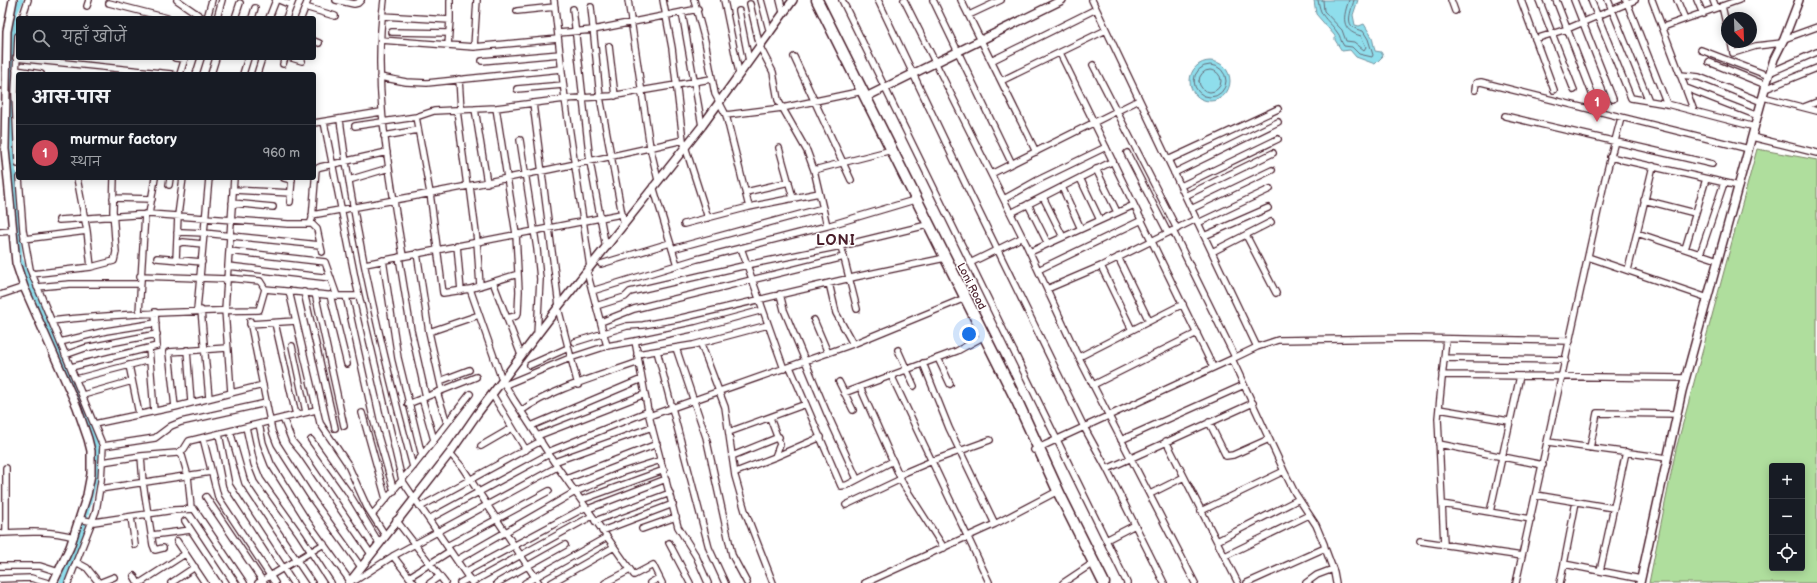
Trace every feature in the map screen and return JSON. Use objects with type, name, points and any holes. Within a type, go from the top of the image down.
[{"type":"highway","name":"Loni Road","points":[[812,0],[862,94]]},
{"type":"highway","name":"Loni Road","points":[[817,0],[1036,449],[1099,583]]},
{"type":"highway","name":"Loni Road","points":[[890,151],[923,226],[943,259]]},
{"type":"highway","name":"Loni Road","points":[[963,299],[980,339],[1036,449]]},
{"type":"highway","name":"Loni Road","points":[[1057,494],[1104,583]]},
{"type":"street","points":[[13,0],[3,45],[10,97],[16,105]]},
{"type":"street","points":[[23,16],[28,0]]},
{"type":"street","points":[[208,16],[212,0]]},
{"type":"street","points":[[218,16],[222,0]]},
{"type":"street","points":[[270,16],[277,0],[292,3],[287,16]]},
{"type":"street","points":[[302,16],[308,0]]},
{"type":"street","points":[[336,0],[354,4],[361,0]]},
{"type":"street","points":[[384,0],[380,77],[382,122],[394,199],[411,330],[434,440]]},
{"type":"street","points":[[448,45],[450,33],[450,0]]},
{"type":"street","points":[[474,47],[477,0]]},
{"type":"street","points":[[554,0],[565,100],[583,222],[588,269],[607,346]]},
{"type":"street","points":[[628,0],[656,183],[677,265]]},
{"type":"street","points":[[663,0],[667,15],[684,143],[708,218]]},
{"type":"street","points":[[694,0],[698,9],[711,79],[718,103],[726,115],[749,207]]},
{"type":"street","points":[[724,0],[739,73]]},
{"type":"street","points":[[761,0],[770,33]]},
{"type":"street","points":[[780,0],[783,12]]},
{"type":"street","points":[[353,581],[361,567],[396,520],[450,453],[492,394],[504,382],[521,355],[624,225],[684,143],[702,126],[793,0]]},
{"type":"street","points":[[842,0],[1056,441],[1127,583]]},
{"type":"street","points":[[878,0],[1084,427],[1107,469],[1162,582]]},
{"type":"street","points":[[904,0],[1023,237],[1108,416],[1150,494],[1195,583]]},
{"type":"street","points":[[933,0],[1012,164]]},
{"type":"street","points":[[963,0],[969,16],[1036,152]]},
{"type":"street","points":[[969,16],[1001,0]]},
{"type":"street","points":[[726,115],[782,108],[885,89],[1062,0]]},
{"type":"street","points":[[1092,0],[1257,347]]},
{"type":"street","points":[[1452,0],[1455,11]]},
{"type":"street","points":[[1521,0],[1554,90]]},
{"type":"street","points":[[1539,0],[1574,90]]},
{"type":"street","points":[[1556,0],[1593,96]]},
{"type":"street","points":[[1574,0],[1613,99]]},
{"type":"street","points":[[1591,0],[1631,98],[1667,104],[1755,126]]},
{"type":"street","points":[[1608,0],[1649,101]]},
{"type":"street","points":[[1535,39],[1567,29],[1627,2],[1635,0]]},
{"type":"street","points":[[1652,0],[1694,111]]},
{"type":"street","points":[[1677,0],[1685,19]]},
{"type":"street","points":[[1697,0],[1703,13]]},
{"type":"street","points":[[1713,0],[1721,12]]},
{"type":"street","points":[[1663,27],[1732,1],[1739,0]]},
{"type":"street","points":[[1564,564],[1640,581],[1677,414],[1718,260],[1774,59],[1783,41],[1799,0]]},
{"type":"street","points":[[181,1],[199,16]]},
{"type":"street","points":[[1627,2],[1667,104]]},
{"type":"street","points":[[109,3],[159,16]]},
{"type":"street","points":[[236,16],[240,3]]},
{"type":"street","points":[[750,4],[760,47],[774,72],[778,100],[807,151],[814,170],[828,226]]},
{"type":"street","points":[[305,7],[335,16]]},
{"type":"street","points":[[517,10],[555,7]]},
{"type":"street","points":[[591,7],[600,97],[610,157],[624,225]]},
{"type":"street","points":[[253,16],[255,8]]},
{"type":"street","points":[[573,9],[590,162],[606,248]]},
{"type":"street","points":[[381,40],[474,47],[558,36],[632,24],[698,9]]},
{"type":"street","points":[[991,61],[1096,10]]},
{"type":"street","points":[[739,11],[749,61]]},
{"type":"street","points":[[682,12],[693,82],[702,126]]},
{"type":"street","points":[[382,16],[450,20]]},
{"type":"street","points":[[1757,46],[1783,41],[1817,27]]},
{"type":"street","points":[[1001,82],[1106,30]]},
{"type":"street","points":[[392,32],[450,33]]},
{"type":"street","points":[[609,46],[615,96]]},
{"type":"street","points":[[1732,48],[1733,53],[1749,48]]},
{"type":"street","points":[[1701,50],[1770,74],[1817,52]]},
{"type":"street","points":[[1060,53],[1214,367]]},
{"type":"street","points":[[482,61],[560,54]]},
{"type":"street","points":[[794,56],[845,163],[851,180]]},
{"type":"street","points":[[16,58],[16,70],[28,72]]},
{"type":"street","points":[[35,60],[152,72]]},
{"type":"street","points":[[181,72],[184,60]]},
{"type":"street","points":[[197,72],[200,60]]},
{"type":"street","points":[[212,72],[215,60]]},
{"type":"street","points":[[244,72],[247,60]]},
{"type":"street","points":[[258,72],[261,60]]},
{"type":"street","points":[[1709,62],[1766,87],[1817,68]]},
{"type":"street","points":[[1093,65],[1117,111],[1172,231],[1234,358],[1244,385],[1284,471],[1298,499],[1319,532],[1333,569],[1336,583]]},
{"type":"street","points":[[380,77],[418,83],[562,69]]},
{"type":"street","points":[[1681,75],[1699,77],[1763,100],[1804,107],[1817,111]]},
{"type":"street","points":[[460,79],[459,110],[478,242],[480,286]]},
{"type":"street","points":[[355,126],[416,117],[434,112],[496,108],[582,98],[615,96],[711,79]]},
{"type":"street","points":[[1475,90],[1476,83],[1481,82],[1749,149]]},
{"type":"street","points":[[517,89],[563,84]]},
{"type":"street","points":[[16,88],[10,97],[3,121],[3,158],[16,263],[24,287],[77,407],[103,446],[100,489],[92,522],[68,583]]},
{"type":"street","points":[[1686,88],[1758,116]]},
{"type":"street","points":[[991,174],[1139,100]]},
{"type":"street","points":[[1804,107],[1817,102]]},
{"type":"street","points":[[533,103],[559,307],[570,358],[578,384]]},
{"type":"street","points":[[496,108],[516,234],[518,311],[516,316],[507,318]]},
{"type":"street","points":[[1168,160],[1278,108]]},
{"type":"street","points":[[475,109],[487,183]]},
{"type":"street","points":[[316,123],[381,112]]},
{"type":"street","points":[[1505,116],[1712,164]]},
{"type":"street","points":[[416,117],[430,193],[443,293],[470,289],[518,274]]},
{"type":"street","points":[[1516,583],[1610,157],[1621,118]]},
{"type":"street","points":[[340,120],[349,180],[365,264],[394,398],[413,467]]},
{"type":"street","points":[[324,122],[340,210],[402,480],[471,581]]},
{"type":"street","points":[[1174,173],[1278,122]]},
{"type":"street","points":[[384,136],[418,130]]},
{"type":"street","points":[[1752,137],[1817,153]]},
{"type":"street","points":[[1181,186],[1278,139]]},
{"type":"street","points":[[520,140],[540,279],[537,335]]},
{"type":"street","points":[[312,215],[394,199],[507,180],[650,148],[684,143]]},
{"type":"street","points":[[1004,199],[1038,180],[1106,147]]},
{"type":"street","points":[[779,148],[794,198]]},
{"type":"street","points":[[814,170],[890,151]]},
{"type":"street","points":[[316,171],[320,167],[332,166],[387,152]]},
{"type":"street","points":[[1127,153],[1172,231]]},
{"type":"street","points":[[1185,196],[1273,153]]},
{"type":"street","points":[[1610,157],[1739,186]]},
{"type":"street","points":[[1011,213],[1113,161]]},
{"type":"street","points":[[1628,270],[1653,166]]},
{"type":"street","points":[[349,180],[389,168]]},
{"type":"street","points":[[1096,169],[1117,212]]},
{"type":"street","points":[[1191,209],[1272,170]]},
{"type":"street","points":[[1080,178],[1100,220]]},
{"type":"street","points":[[1685,249],[1706,179]]},
{"type":"street","points":[[19,180],[24,239],[32,274],[83,395],[91,427],[91,474],[87,495],[81,519],[53,583]]},
{"type":"street","points":[[77,180],[87,230],[91,267]]},
{"type":"street","points":[[32,274],[91,267],[109,264],[114,261],[116,258],[114,180]]},
{"type":"street","points":[[139,313],[140,276],[147,214],[152,199],[155,180]]},
{"type":"street","points":[[169,185],[170,180]]},
{"type":"street","points":[[176,260],[178,215],[182,180]]},
{"type":"street","points":[[209,180],[200,279],[199,310],[205,349],[209,398]]},
{"type":"street","points":[[231,392],[225,310],[234,180]]},
{"type":"street","points":[[290,202],[292,180]]},
{"type":"street","points":[[314,180],[311,223],[316,229],[322,252]]},
{"type":"street","points":[[746,192],[789,182]]},
{"type":"street","points":[[1700,254],[1724,183]]},
{"type":"street","points":[[1062,187],[1081,229]]},
{"type":"street","points":[[1047,289],[1101,266],[1172,231],[1270,189]]},
{"type":"street","points":[[233,190],[291,193]]},
{"type":"street","points":[[684,224],[749,207],[819,193]]},
{"type":"street","points":[[1043,197],[1063,237]]},
{"type":"street","points":[[114,198],[152,199]]},
{"type":"street","points":[[1644,200],[1695,213]]},
{"type":"street","points":[[592,290],[677,265],[828,226],[911,201]]},
{"type":"street","points":[[232,203],[273,207]]},
{"type":"street","points":[[1028,204],[1048,244]]},
{"type":"street","points":[[1030,252],[1134,205]]},
{"type":"street","points":[[602,264],[823,208]]},
{"type":"street","points":[[1204,236],[1268,208]]},
{"type":"street","points":[[59,220],[147,214],[301,224],[311,223]]},
{"type":"street","points":[[365,264],[621,214]]},
{"type":"street","points":[[1038,270],[1142,220]]},
{"type":"street","points":[[1212,252],[1271,222]]},
{"type":"street","points":[[596,306],[625,297],[630,292],[747,265],[841,246],[923,226]]},
{"type":"street","points":[[24,239],[87,230]]},
{"type":"street","points":[[0,232],[12,231]]},
{"type":"street","points":[[177,233],[204,233],[320,245]]},
{"type":"street","points":[[1637,233],[1718,260]]},
{"type":"street","points":[[1246,234],[1276,293]]},
{"type":"street","points":[[970,263],[1023,237]]},
{"type":"street","points":[[177,244],[183,242],[204,244]]},
{"type":"street","points":[[457,245],[461,291]]},
{"type":"street","points":[[841,246],[857,309]]},
{"type":"street","points":[[741,248],[784,369]]},
{"type":"street","points":[[229,251],[325,262],[337,296]]},
{"type":"street","points":[[417,253],[429,332],[440,381],[440,391],[447,423]]},
{"type":"street","points":[[601,322],[634,309],[844,257]]},
{"type":"street","points":[[1118,257],[1149,321]]},
{"type":"street","points":[[1588,257],[1708,298]]},
{"type":"street","points":[[157,258],[202,262]]},
{"type":"street","points":[[575,342],[628,326],[643,326],[677,319],[849,278],[943,259]]},
{"type":"street","points":[[383,260],[389,307],[408,404],[422,456]]},
{"type":"street","points":[[228,266],[331,278]]},
{"type":"street","points":[[1101,266],[1132,330]]},
{"type":"street","points":[[140,276],[260,281],[265,289]]},
{"type":"street","points":[[493,282],[521,355]]},
{"type":"street","points":[[829,283],[836,313],[853,344]]},
{"type":"street","points":[[37,287],[70,284],[140,284]]},
{"type":"street","points":[[0,295],[24,287]]},
{"type":"street","points":[[265,289],[337,296],[359,296]]},
{"type":"street","points":[[51,321],[155,312],[260,310],[263,291],[265,289]]},
{"type":"street","points":[[470,289],[504,382],[521,411],[566,480],[634,575],[653,565],[661,580],[650,583]]},
{"type":"street","points":[[289,291],[320,423],[347,463],[372,515],[385,535]]},
{"type":"street","points":[[304,292],[335,428]]},
{"type":"street","points":[[315,293],[344,426]]},
{"type":"street","points":[[780,294],[806,361],[857,479]]},
{"type":"street","points":[[330,295],[347,364]]},
{"type":"street","points":[[346,296],[374,422],[394,491]]},
{"type":"street","points":[[429,519],[479,493],[548,453],[649,414],[693,401],[853,344],[963,299]]},
{"type":"street","points":[[1079,356],[1183,304]]},
{"type":"street","points":[[504,382],[607,346],[696,328],[763,310]]},
{"type":"street","points":[[71,367],[158,345],[155,312]]},
{"type":"street","points":[[429,332],[479,315]]},
{"type":"street","points":[[814,320],[828,353]]},
{"type":"street","points":[[296,321],[250,323],[266,403],[277,444],[326,519],[361,567]]},
{"type":"street","points":[[275,322],[296,415]]},
{"type":"street","points":[[60,342],[106,330],[156,323]]},
{"type":"street","points":[[637,354],[701,344],[768,325]]},
{"type":"street","points":[[1093,385],[1197,333]]},
{"type":"street","points":[[65,355],[84,348],[157,334]]},
{"type":"street","points":[[844,393],[957,351],[980,339]]},
{"type":"street","points":[[1036,449],[1257,347],[1278,340],[1446,339],[1570,341]]},
{"type":"street","points":[[1444,544],[1439,444],[1439,409],[1446,339]]},
{"type":"street","points":[[635,341],[652,427],[678,527],[696,556],[708,583]]},
{"type":"street","points":[[701,344],[718,392],[725,407],[732,456],[736,472],[735,476],[745,511],[772,583]]},
{"type":"street","points":[[292,346],[306,412]]},
{"type":"street","points":[[148,348],[154,411]]},
{"type":"street","points":[[175,407],[169,352],[227,348]]},
{"type":"street","points":[[530,364],[568,348]]},
{"type":"street","points":[[676,348],[711,459],[732,555],[747,583]]},
{"type":"street","points":[[187,350],[191,402]]},
{"type":"street","points":[[898,350],[914,386]]},
{"type":"street","points":[[657,351],[709,548],[725,583]]},
{"type":"street","points":[[938,358],[950,384]]},
{"type":"street","points":[[1444,358],[1566,360]]},
{"type":"street","points":[[76,380],[149,360]]},
{"type":"street","points":[[521,411],[542,398],[639,362]]},
{"type":"street","points":[[923,363],[959,450],[995,524]]},
{"type":"street","points":[[129,365],[139,414]]},
{"type":"street","points":[[790,367],[821,437],[839,483],[844,486],[893,461]]},
{"type":"street","points":[[440,381],[469,370]]},
{"type":"street","points":[[891,375],[989,582]]},
{"type":"street","points":[[1442,375],[1686,378]]},
{"type":"street","points":[[1490,512],[1520,376]]},
{"type":"street","points":[[408,404],[476,377]]},
{"type":"street","points":[[531,426],[642,379]]},
{"type":"street","points":[[83,395],[132,381]]},
{"type":"street","points":[[839,382],[853,410]]},
{"type":"street","points":[[91,427],[139,414],[175,407],[263,385]]},
{"type":"street","points":[[1121,440],[1244,385]]},
{"type":"street","points":[[860,387],[900,477],[944,548]]},
{"type":"street","points":[[372,515],[394,491],[470,394]]},
{"type":"street","points":[[492,394],[526,450]]},
{"type":"street","points":[[420,507],[526,450],[539,439],[645,394]]},
{"type":"street","points":[[103,446],[155,438],[167,428],[181,422],[266,403]]},
{"type":"street","points":[[1107,469],[1166,441],[1253,403]]},
{"type":"street","points":[[729,432],[806,404]]},
{"type":"street","points":[[1439,409],[1510,421]]},
{"type":"street","points":[[102,462],[181,452],[189,441],[316,410]]},
{"type":"street","points":[[362,413],[386,499]]},
{"type":"street","points":[[1590,448],[1597,413],[1677,414]]},
{"type":"street","points":[[283,418],[292,441],[371,554]]},
{"type":"street","points":[[770,418],[779,437],[780,448],[775,457]]},
{"type":"street","points":[[1209,422],[1226,456],[1233,455],[1269,439]]},
{"type":"street","points":[[259,424],[263,443],[271,464],[324,544],[353,581]]},
{"type":"street","points":[[246,427],[255,469],[260,479],[331,583]]},
{"type":"street","points":[[353,581],[393,556],[487,506],[556,465],[652,427]]},
{"type":"street","points":[[481,446],[512,428]]},
{"type":"street","points":[[230,431],[245,483],[312,583]]},
{"type":"street","points":[[220,434],[229,485],[293,583]]},
{"type":"street","points":[[732,456],[779,437]]},
{"type":"street","points":[[736,472],[821,437]]},
{"type":"street","points":[[203,438],[211,472],[222,504],[275,583]]},
{"type":"street","points":[[311,440],[348,492],[379,543]]},
{"type":"street","points":[[846,505],[932,461],[990,440]]},
{"type":"street","points":[[1166,441],[1238,583]]},
{"type":"street","points":[[1548,442],[1667,458]]},
{"type":"street","points":[[566,480],[657,444]]},
{"type":"street","points":[[1439,444],[1543,464]]},
{"type":"street","points":[[181,452],[188,476],[191,508],[201,517],[244,583]]},
{"type":"street","points":[[1600,571],[1626,452]]},
{"type":"street","points":[[450,453],[470,479],[537,580]]},
{"type":"street","points":[[141,456],[143,483],[154,550],[163,548]]},
{"type":"street","points":[[457,560],[575,492],[623,472],[661,460]]},
{"type":"street","points":[[6,468],[3,533],[47,532],[74,537]]},
{"type":"street","points":[[581,500],[664,470]]},
{"type":"street","points":[[1201,511],[1284,471]]},
{"type":"street","points":[[100,489],[211,472]]},
{"type":"street","points":[[1150,494],[1184,477]]},
{"type":"street","points":[[465,572],[587,508],[666,479]]},
{"type":"street","points":[[409,577],[430,564],[449,548],[549,491]]},
{"type":"street","points":[[460,583],[471,581],[594,518],[670,493]]},
{"type":"street","points":[[865,583],[968,537],[1057,494]]},
{"type":"street","points":[[1536,495],[1614,508]]},
{"type":"street","points":[[206,497],[261,582],[270,575],[284,569],[324,544]]},
{"type":"street","points":[[1217,541],[1298,499]]},
{"type":"street","points":[[1560,583],[1576,502]]},
{"type":"street","points":[[602,530],[673,504]]},
{"type":"street","points":[[1442,504],[1530,519]]},
{"type":"street","points":[[81,519],[92,522],[191,508]]},
{"type":"street","points":[[1225,556],[1309,515]]},
{"type":"street","points":[[131,517],[135,545]]},
{"type":"street","points":[[642,529],[676,517]]},
{"type":"street","points":[[396,520],[445,583]]},
{"type":"street","points":[[184,521],[226,583]]},
{"type":"street","points":[[1106,540],[1135,525]]},
{"type":"street","points":[[152,535],[191,530]]},
{"type":"street","points":[[526,583],[537,580],[607,537]]},
{"type":"street","points":[[177,541],[204,583]]},
{"type":"street","points":[[1420,541],[1522,556]]},
{"type":"street","points":[[669,543],[690,583]]},
{"type":"street","points":[[497,583],[565,545]]},
{"type":"street","points":[[551,583],[614,547]]},
{"type":"street","points":[[1247,583],[1325,548]]},
{"type":"street","points":[[134,576],[139,583],[185,554]]},
{"type":"street","points":[[393,556],[414,583]]},
{"type":"street","points":[[76,562],[87,568],[99,583],[114,576]]},
{"type":"street","points":[[0,566],[40,566],[59,572]]},
{"type":"street","points":[[1063,583],[1090,566]]},
{"type":"street","points":[[171,583],[195,567]]},
{"type":"street","points":[[1306,583],[1318,574],[1333,569]]},
{"type":"street","points":[[605,583],[630,570]]},
{"type":"street","points":[[430,583],[440,576]]},
{"type":"street","points":[[0,579],[31,578],[48,583]]},
{"type":"green space","points":[[1757,149],[1817,160],[1817,583],[1649,583],[1676,449]]},
{"type":"water","points":[[1314,0],[1358,0],[1353,15],[1355,25],[1359,26],[1364,24],[1372,37],[1375,51],[1381,52],[1383,56],[1375,64],[1356,57],[1350,50],[1342,51],[1335,40],[1335,36],[1316,14]]},
{"type":"water","points":[[1206,61],[1214,61],[1221,64],[1227,70],[1230,81],[1227,92],[1221,98],[1214,101],[1206,101],[1199,98],[1193,92],[1190,85],[1190,77],[1193,70],[1199,64]]},
{"type":"waterway","points":[[21,0],[15,13],[12,74],[13,165],[20,259],[93,434],[99,462],[82,531],[62,583]]},
{"type":"place","name":"murmur factory","points":[[1597,122]]},
{"type":"district","name":"LONI","points":[[836,240]]}]
